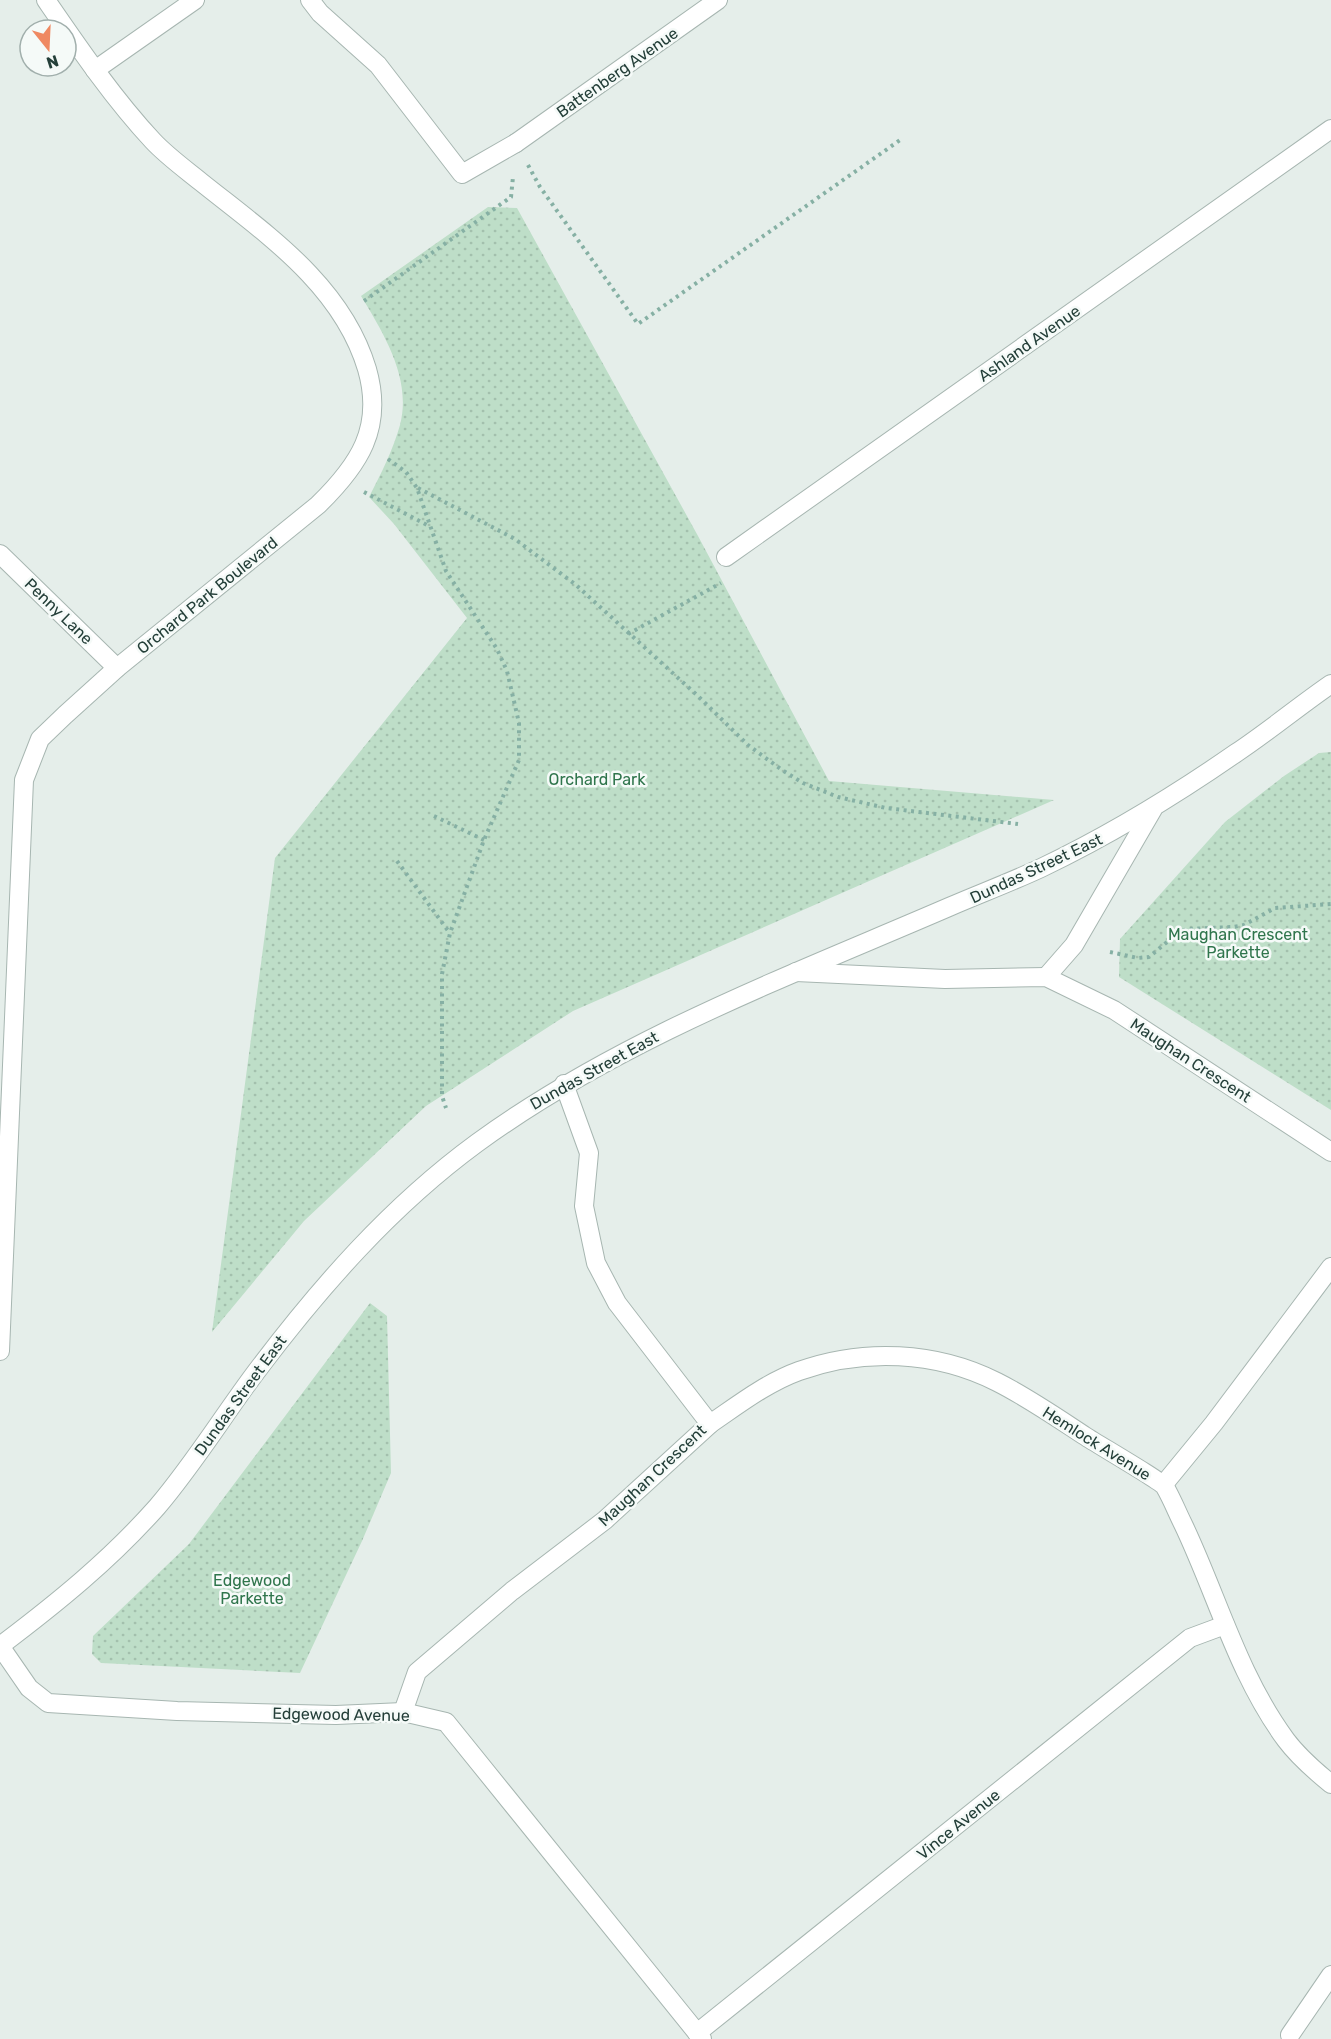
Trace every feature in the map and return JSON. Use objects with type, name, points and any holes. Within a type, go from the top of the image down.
[{"type":"street","name":"Orchard Park Boulevard","points":[[0,1352],[24,780],[40,739],[117,668],[318,505],[348,474],[365,443],[373,411],[371,383],[362,352],[345,318],[313,277],[269,237],[184,169],[153,141],[95,70],[46,0]]},
{"type":"street","points":[[95,70],[195,0]]},
{"type":"street","name":"Battenberg Avenue","points":[[310,0],[320,13],[378,65],[462,174],[516,143],[718,0]]},
{"type":"street","name":"Ashland Avenue","points":[[726,557],[1331,129]]},
{"type":"street","name":"Penny Lane","points":[[0,554],[117,668]]},
{"type":"street","name":"Dundas Street East","points":[[0,1646],[82,1582],[125,1542],[160,1503],[312,1300],[368,1238],[419,1189],[473,1146],[564,1084],[669,1029],[796,972],[1039,869],[1106,835],[1153,809],[1239,752],[1331,684]]},
{"type":"street","points":[[1046,976],[1074,945],[1153,809]]},
{"type":"street","name":"Maughan Crescent","points":[[796,972],[945,979],[1046,976],[1114,1010],[1331,1152]]},
{"type":"street","name":"Maughan Crescent","points":[[403,1712],[417,1672],[512,1591],[605,1520],[710,1424],[617,1303],[596,1263],[584,1206],[589,1153],[564,1084]]},
{"type":"street","points":[[1164,1484],[1214,1423],[1331,1267]]},
{"type":"street","name":"Hemlock Avenue","points":[[710,1424],[757,1391],[797,1371],[860,1356],[927,1359],[956,1365],[995,1381],[1164,1484],[1198,1555],[1225,1625],[1259,1699],[1287,1741],[1331,1784]]},
{"type":"street","name":"Vince Avenue","points":[[699,2036],[1190,1638],[1225,1625]]},
{"type":"street","name":"Edgewood Avenue","points":[[0,1646],[29,1688],[48,1703],[177,1711],[336,1715],[403,1712],[446,1722],[699,2036]]},
{"type":"street","points":[[1290,2035],[1331,1975]]},
{"type":"path","points":[[516,143],[540,187],[638,324],[903,138]]},
{"type":"path","points":[[361,303],[511,197],[516,143]]},
{"type":"path","points":[[365,443],[406,472],[417,488],[446,571],[497,650],[507,671],[519,723],[519,760],[484,840],[450,933],[442,974],[442,1096],[446,1108]]},
{"type":"path","points":[[341,482],[430,526]]},
{"type":"path","points":[[417,488],[515,539],[576,585],[748,745],[803,783],[838,797],[878,806],[1018,824]]},
{"type":"path","points":[[628,634],[711,588]]},
{"type":"path","points":[[434,816],[484,840]]},
{"type":"path","points":[[397,861],[450,933]]},
{"type":"path","points":[[1110,952],[1138,958],[1149,957],[1178,933],[1187,929],[1233,927],[1244,925],[1275,908],[1331,904]]},
{"type":"green space","name":"Orchard Park","points":[[488,207],[517,208],[698,536],[829,781],[1054,800],[573,1011],[426,1106],[304,1221],[212,1332],[275,858],[467,618],[394,524],[369,497],[397,434],[403,408],[399,374],[394,358],[387,341],[361,296]]},
{"type":"green space","name":"Maughan Crescent Parkette","points":[[1331,752],[1331,1110],[1119,977],[1120,939],[1225,822],[1284,776],[1319,753]]},
{"type":"green space","name":"Edgewood Parkette","points":[[370,1303],[387,1316],[391,1473],[300,1673],[101,1663],[92,1654],[93,1636],[189,1544]]}]
